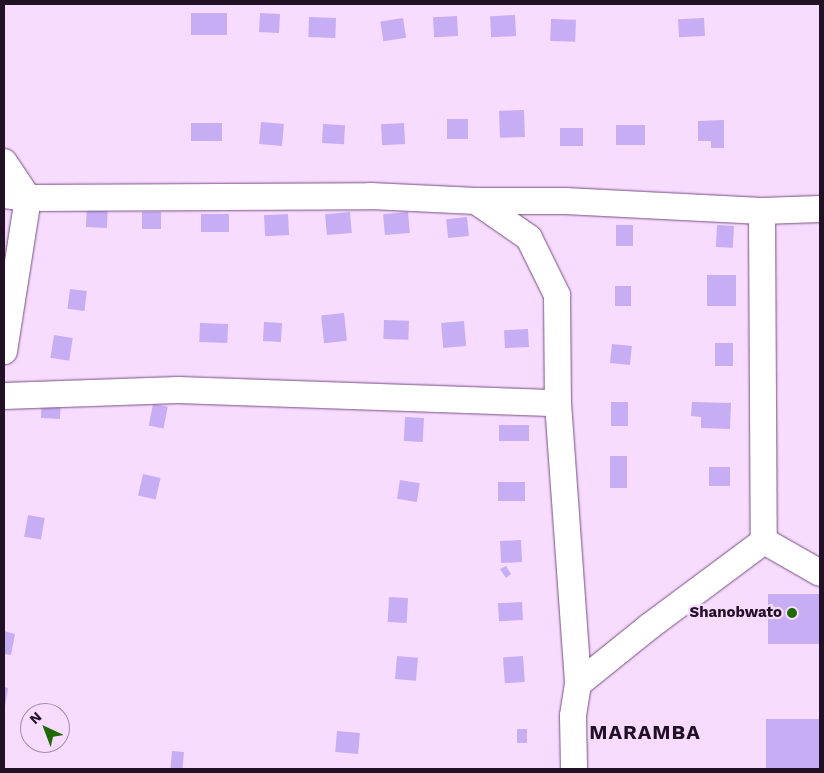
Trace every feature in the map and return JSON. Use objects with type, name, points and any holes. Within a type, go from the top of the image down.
[{"type":"street","points":[[4,162],[16,196],[4,351]]},
{"type":"street","points":[[16,196],[361,196],[476,201],[565,202],[762,211],[820,209]]},
{"type":"street","points":[[476,201],[529,238],[557,294],[558,403],[578,684],[573,716],[574,769]]},
{"type":"street","points":[[762,211],[764,541]]},
{"type":"street","points":[[4,396],[178,390],[558,403]]},
{"type":"street","points":[[764,541],[820,574]]},
{"type":"street","points":[[578,684],[650,626],[764,541]]},
{"type":"building","points":[[191,13],[227,13],[227,35],[191,35]]},
{"type":"building","points":[[260,13],[280,14],[279,33],[259,32]]},
{"type":"building","points":[[515,15],[516,36],[491,37],[490,16]]},
{"type":"building","points":[[457,16],[458,36],[434,37],[433,17]]},
{"type":"building","points":[[309,17],[336,18],[335,38],[308,37]]},
{"type":"building","points":[[403,18],[406,38],[383,41],[380,22]]},
{"type":"building","points":[[704,18],[705,36],[679,37],[678,19]]},
{"type":"building","points":[[551,19],[576,20],[575,42],[550,41]]},
{"type":"building","points":[[524,110],[525,137],[500,138],[499,111]]},
{"type":"building","points":[[447,119],[468,119],[468,139],[447,139]]},
{"type":"building","points":[[724,120],[724,148],[711,148],[711,141],[698,141],[698,121]]},
{"type":"building","points":[[261,122],[284,124],[282,146],[259,144]]},
{"type":"building","points":[[191,123],[222,123],[222,141],[191,141]]},
{"type":"building","points":[[404,123],[405,144],[382,145],[381,124]]},
{"type":"building","points":[[323,124],[345,125],[344,144],[322,143]]},
{"type":"building","points":[[616,125],[645,125],[645,145],[616,145]]},
{"type":"building","points":[[560,128],[583,128],[583,146],[560,146]]},
{"type":"building","points":[[87,206],[108,207],[107,228],[86,227]]},
{"type":"building","points":[[142,212],[161,212],[161,229],[142,229]]},
{"type":"building","points":[[350,212],[352,233],[327,235],[325,214]]},
{"type":"building","points":[[408,212],[410,233],[385,235],[383,214]]},
{"type":"building","points":[[201,214],[229,214],[229,232],[201,232]]},
{"type":"building","points":[[288,214],[289,235],[265,236],[264,215]]},
{"type":"building","points":[[467,217],[469,236],[448,238],[446,219]]},
{"type":"building","points":[[616,225],[633,225],[633,246],[616,246]]},
{"type":"building","points":[[717,225],[734,226],[733,248],[716,247]]},
{"type":"building","points":[[707,275],[736,275],[736,306],[707,306]]},
{"type":"building","points":[[615,286],[631,286],[631,306],[615,306]]},
{"type":"building","points":[[70,289],[87,291],[84,311],[68,309]]},
{"type":"building","points":[[344,313],[347,341],[324,343],[321,315]]},
{"type":"building","points":[[384,320],[409,321],[408,340],[383,339]]},
{"type":"building","points":[[464,321],[466,346],[443,348],[441,323]]},
{"type":"building","points":[[264,322],[282,323],[281,342],[263,341]]},
{"type":"building","points":[[200,323],[228,324],[227,343],[199,342]]},
{"type":"building","points":[[528,329],[529,347],[505,348],[504,330]]},
{"type":"building","points":[[54,335],[73,338],[69,361],[50,358]]},
{"type":"building","points":[[715,343],[733,343],[733,366],[715,366]]},
{"type":"building","points":[[612,344],[632,346],[630,365],[610,363]]},
{"type":"building","points":[[42,398],[61,399],[60,419],[41,418]]},
{"type":"building","points":[[611,402],[628,402],[628,426],[611,426]]},
{"type":"building","points":[[692,402],[731,403],[730,429],[701,428],[701,417],[691,416]]},
{"type":"building","points":[[153,404],[168,407],[164,428],[149,426]]},
{"type":"building","points":[[405,417],[424,418],[423,442],[404,441]]},
{"type":"building","points":[[499,425],[529,425],[529,441],[499,441]]},
{"type":"building","points":[[610,456],[627,456],[627,488],[610,488]]},
{"type":"building","points":[[709,467],[730,467],[730,486],[709,486]]},
{"type":"building","points":[[143,474],[161,478],[156,499],[138,495]]},
{"type":"building","points":[[400,480],[420,483],[417,502],[397,499]]},
{"type":"building","points":[[498,482],[525,482],[525,501],[498,501]]},
{"type":"building","points":[[28,515],[45,518],[41,540],[24,537]]},
{"type":"building","points":[[521,540],[522,562],[501,563],[500,541]]},
{"type":"building","points":[[506,566],[511,574],[506,578],[500,569]]},
{"type":"building","points":[[768,594],[820,594],[820,644],[768,644]]},
{"type":"building","points":[[389,597],[408,598],[407,623],[388,622]]},
{"type":"building","points":[[522,602],[523,620],[499,621],[498,603]]},
{"type":"building","points":[[4,631],[15,634],[11,655],[4,654]]},
{"type":"building","points":[[397,656],[418,658],[416,681],[395,679]]},
{"type":"building","points":[[523,656],[525,682],[505,683],[503,657]]},
{"type":"building","points":[[4,687],[8,688],[5,706],[4,706]]},
{"type":"building","points":[[766,719],[820,719],[820,769],[766,769]]},
{"type":"building","points":[[517,729],[527,729],[527,743],[517,743]]},
{"type":"building","points":[[337,731],[360,733],[358,754],[335,752]]},
{"type":"building","points":[[172,751],[184,752],[182,769],[171,768]]},
{"type":"place","name":"Shanobwato","points":[[792,613]]},
{"type":"district","name":"MARAMBA","points":[[645,732]]}]
